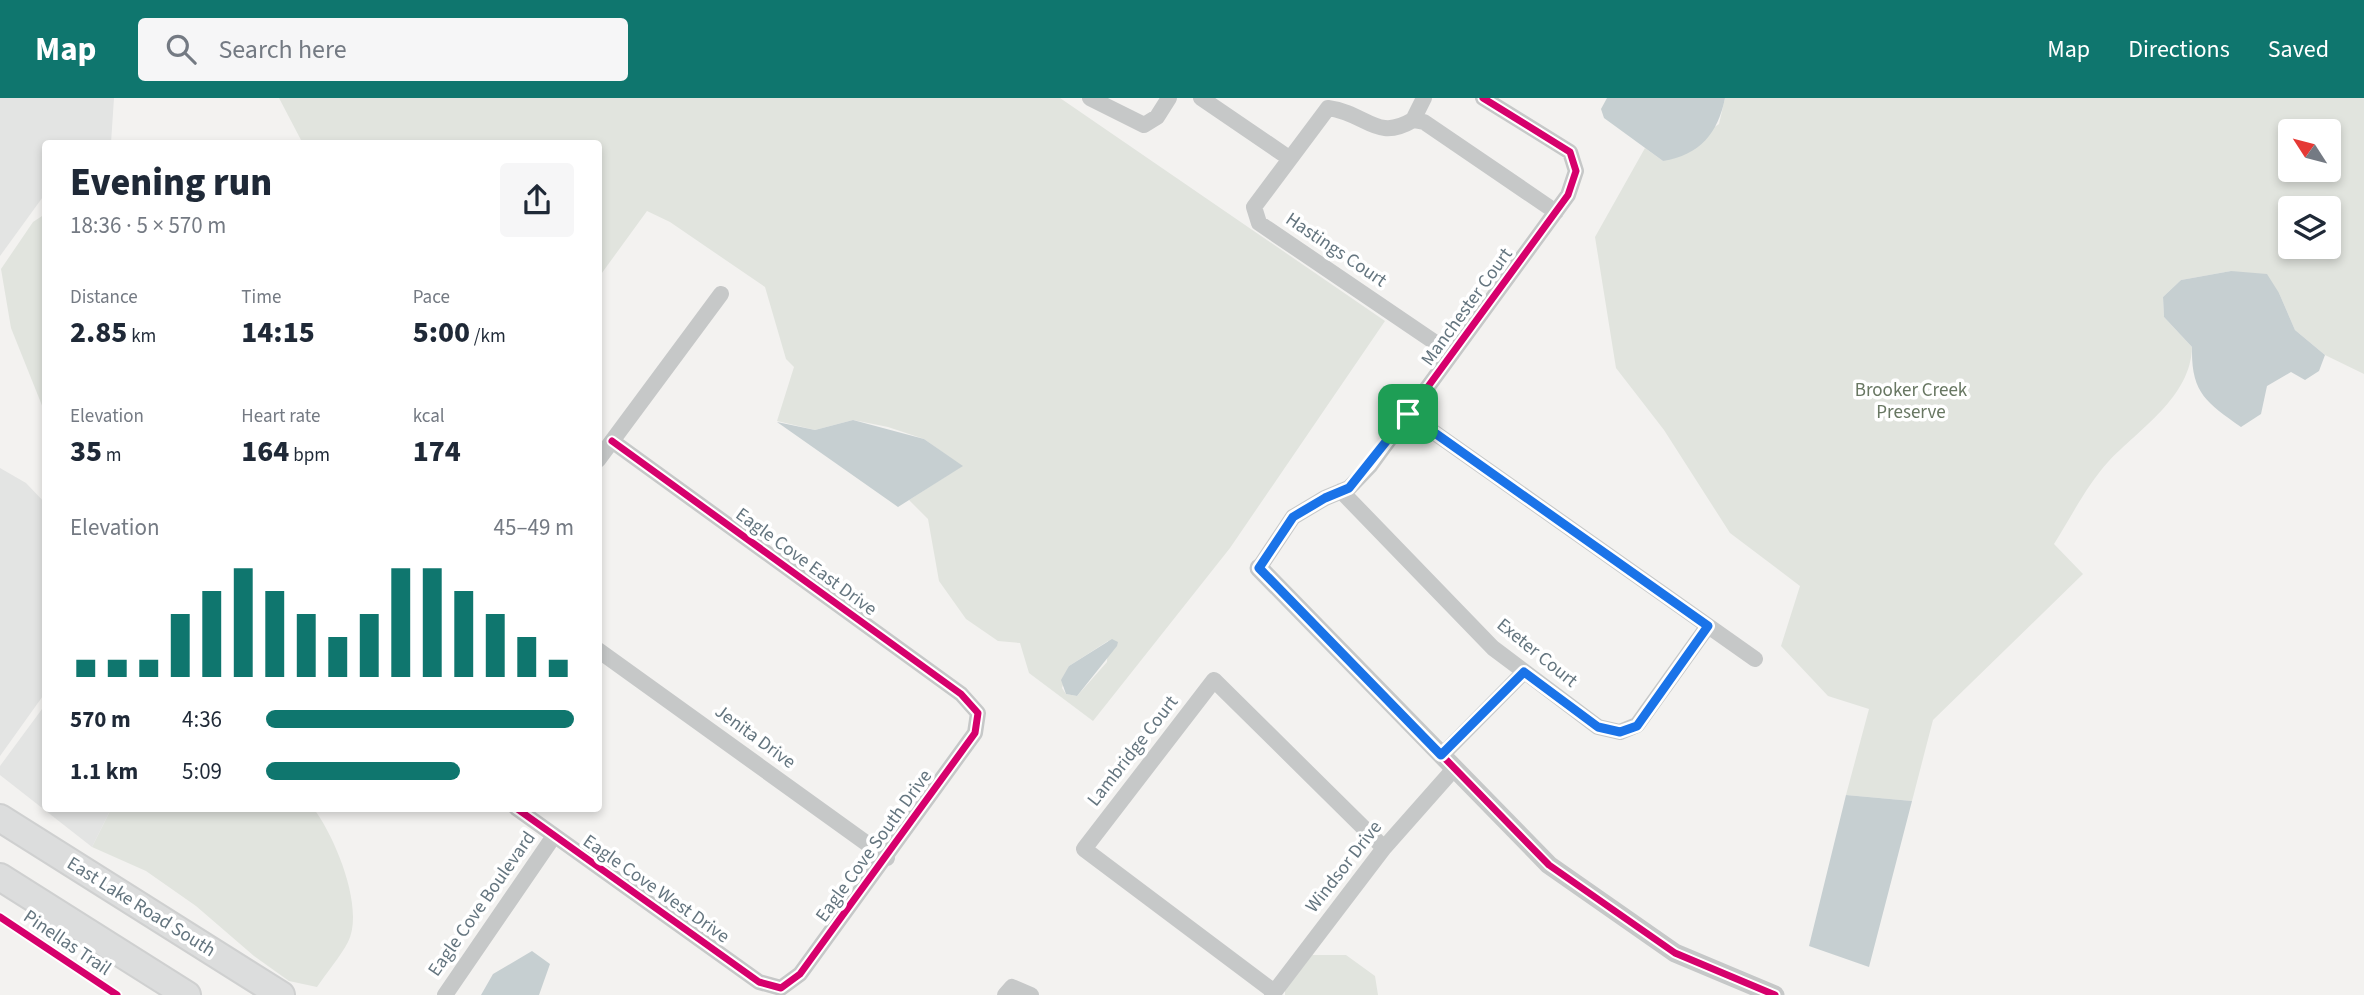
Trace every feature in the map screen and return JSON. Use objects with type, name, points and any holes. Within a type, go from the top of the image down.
[{"type":"main road","name":"East Lake Road South","points":[[0,818],[281,995]]},
{"type":"main road","points":[[0,877],[187,995]]},
{"type":"street","points":[[1090,98],[1144,125],[1157,117],[1169,98]]},
{"type":"street","points":[[1201,98],[1289,158]]},
{"type":"street","points":[[1424,98],[1413,120],[1424,122],[1556,212]]},
{"type":"street","name":"Manchester Court","points":[[1259,568],[1293,517],[1349,488],[1370,466],[1568,195],[1576,171],[1570,152],[1483,98]]},
{"type":"street","name":"Hastings Court","points":[[1413,120],[1400,128],[1385,131],[1349,110],[1328,107],[1254,207],[1259,223],[1452,354]]},
{"type":"street","points":[[602,455],[721,294]]},
{"type":"street","points":[[1408,414],[1755,659]]},
{"type":"street","name":"Eagle Cove East Drive","points":[[612,441],[961,694],[978,713]]},
{"type":"street","name":"Exeter Court","points":[[1341,491],[1493,648],[1598,727],[1620,732],[1637,726],[1708,626]]},
{"type":"street","points":[[1259,568],[1549,865],[1675,953],[1774,995]]},
{"type":"street","name":"Jenita Drive","points":[[602,653],[887,858]]},
{"type":"street","name":"Windsor Drive","points":[[1273,993],[1447,762],[1524,672]]},
{"type":"street","name":"Lambridge Court","points":[[1273,993],[1084,849],[1214,680],[1384,848]]},
{"type":"street","name":"Eagle Cove South Drive","points":[[781,988],[800,974],[887,858],[975,733],[978,713]]},
{"type":"street","name":"Eagle Cove West Drive","points":[[521,812],[759,982],[781,988]]},
{"type":"street","name":"Eagle Cove Boulevard","points":[[445,995],[554,836]]},
{"type":"street","points":[[1005,995],[1012,987],[1031,995]]},
{"type":"shaded area","points":[[0,98],[114,98],[111,140],[42,140],[42,198],[0,256]]},
{"type":"shaded area","points":[[1607,98],[1725,98],[1718,122],[1705,140],[1687,154],[1663,161],[1604,118],[1601,109]]},
{"type":"shaded area","points":[[2231,271],[2267,274],[2279,293],[2295,330],[2325,355],[2319,371],[2305,380],[2291,372],[2267,386],[2261,414],[2241,427],[2203,395],[2194,375],[2192,347],[2164,317],[2163,297],[2181,280]]},
{"type":"shaded area","points":[[853,420],[924,439],[963,466],[898,507],[777,422],[815,430]]},
{"type":"shaded area","points":[[0,468],[26,483],[42,500],[42,697],[0,756]]},
{"type":"shaded area","points":[[1112,639],[1118,642],[1117,646],[1077,696],[1066,694],[1061,680],[1069,666]]},
{"type":"shaded area","points":[[42,709],[42,808],[0,775],[0,766]]},
{"type":"shaded area","points":[[1846,795],[1912,801],[1869,967],[1809,946]]},
{"type":"shaded area","points":[[47,812],[110,812],[92,847]]},
{"type":"shaded area","points":[[532,951],[550,964],[539,995],[481,995],[493,974]]},
{"type":"green space","points":[[279,98],[1060,98],[1385,321],[1230,548],[1093,721],[1029,673],[1020,643],[998,641],[966,619],[939,581],[928,519],[909,500],[962,466],[924,439],[888,427],[853,420],[815,430],[777,421],[794,367],[786,359],[765,287],[670,222],[647,211],[602,273],[602,140],[301,140]],"holes":[[[1108,641],[1107,662],[1077,696],[1066,694],[1062,688],[1069,666]]]},
{"type":"green space","name":"Brooker Creek Preserve","points":[[1725,98],[2364,98],[2364,374],[2325,355],[2295,330],[2279,293],[2231,271],[2181,280],[2163,297],[2164,317],[2192,347],[2183,381],[2161,411],[2100,471],[2054,544],[2083,574],[1933,720],[1912,801],[1846,795],[1869,709],[1828,696],[1781,646],[1800,586],[1730,533],[1664,430],[1616,368],[1595,237],[1645,148],[1663,161],[1719,124]]},
{"type":"green space","points":[[42,216],[42,406],[11,328],[1,269],[33,222]]},
{"type":"green space","points":[[110,812],[316,812],[331,837],[350,892],[353,911],[348,942],[317,987],[289,981],[254,956],[196,906],[146,871],[92,847]]},
{"type":"green space","points":[[1312,955],[1346,955],[1375,976],[1378,995],[1285,995],[1285,990]]},
{"type":"cycle path","points":[[1483,98],[1570,152],[1576,171],[1568,195],[1370,466],[1349,488],[1325,498],[1293,517],[1259,568],[1549,865],[1675,953],[1775,995]]},
{"type":"cycle path","points":[[522,812],[759,982],[781,988],[800,974],[975,733],[978,713],[961,694],[612,441]]},
{"type":"cycle path","name":"Pinellas Trail","points":[[0,917],[117,995]]},
{"type":"route","points":[[1408,414],[1708,626],[1637,726],[1620,732],[1598,727],[1524,672],[1441,755],[1259,568],[1293,517],[1325,498],[1349,488],[1370,466],[1408,414]]}]
